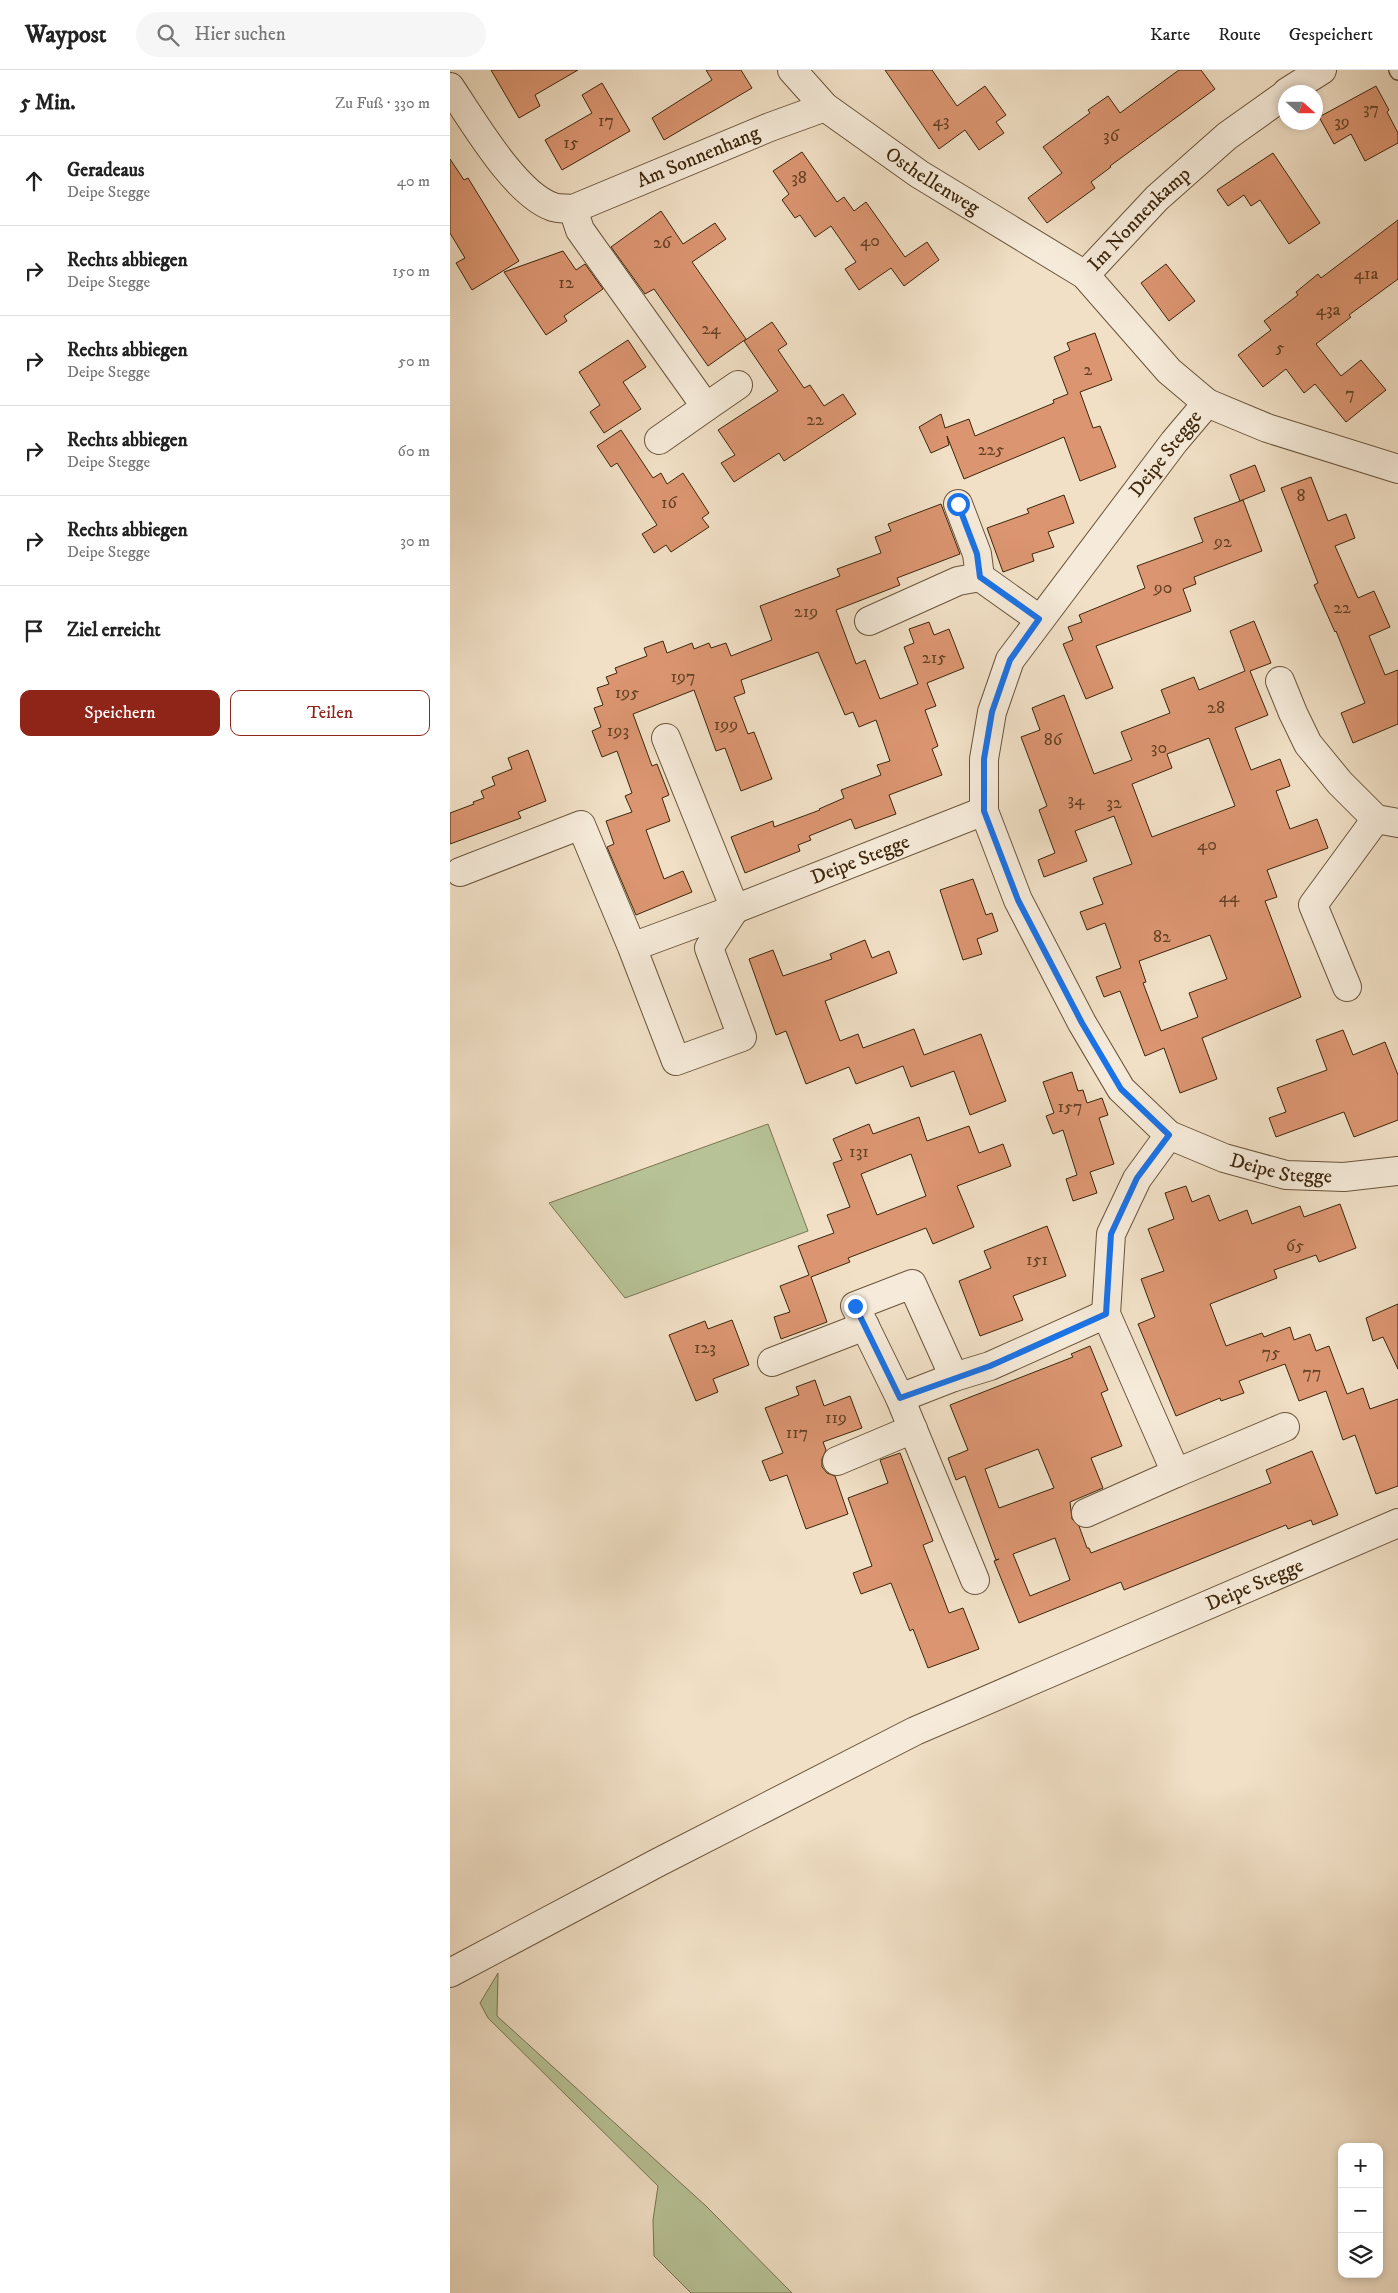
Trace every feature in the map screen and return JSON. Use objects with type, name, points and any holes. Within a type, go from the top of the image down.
[{"type":"street","name":"Osthellenweg","points":[[792,70],[825,107],[919,174],[1085,275]]},
{"type":"street","name":"Im Nonnenkamp","points":[[1299,85],[1322,70]]},
{"type":"street","points":[[450,87],[510,172],[532,194],[554,207],[573,209],[580,230],[706,407]]},
{"type":"street","name":"Im Nonnenkamp","points":[[1207,403],[1169,371],[1085,275],[1157,198],[1227,136],[1278,99]]},
{"type":"street","name":"Am Sonnenhang","points":[[573,209],[770,127],[825,107]]},
{"type":"street","points":[[660,440],[738,385]]},
{"type":"street","name":"Deipe Stegge","points":[[1398,469],[1267,428],[1207,403],[1174,442],[1010,660],[992,712],[984,759],[984,811],[1018,900],[1082,1023],[1121,1089],[1169,1135],[1224,1158],[1286,1175],[1344,1177],[1398,1171]]},
{"type":"street","points":[[958,504],[977,554],[980,577]]},
{"type":"street","points":[[869,621],[958,581],[980,577],[1039,619]]},
{"type":"street","points":[[1280,681],[1308,744],[1340,783],[1387,821],[1313,905],[1347,987]]},
{"type":"street","points":[[460,872],[581,825],[632,947],[676,1061],[742,1037],[710,948],[735,908],[666,738]]},
{"type":"street","name":"Deipe Stegge","points":[[632,947],[984,811]]},
{"type":"street","points":[[1169,1135],[1137,1178],[1111,1234],[1106,1314],[1176,1473]]},
{"type":"street","points":[[954,1377],[912,1284],[855,1306],[900,1398],[975,1580]]},
{"type":"street","points":[[900,1398],[954,1377],[990,1366],[1106,1314]]},
{"type":"street","points":[[772,1362],[865,1326]]},
{"type":"street","points":[[1086,1512],[1285,1427]]},
{"type":"street","points":[[837,1460],[913,1429]]},
{"type":"street","name":"Deipe Stegge","points":[[450,1974],[657,1863],[915,1731],[1398,1523]]},
{"type":"green space","points":[[768,1124],[808,1231],[625,1298],[549,1203]]},
{"type":"green space","points":[[498,1973],[497,2016],[706,2206],[792,2293],[691,2293],[654,2256],[653,2220],[658,2186],[488,2018],[480,2003]]},
{"type":"building","points":[[491,70],[578,70],[535,95],[540,106],[519,118]]},
{"type":"building","points":[[706,70],[741,70],[752,88],[664,140],[652,118],[712,80]]},
{"type":"building","points":[[885,70],[932,70],[957,106],[985,86],[1006,115],[996,122],[1004,133],[979,150],[965,130],[939,149]]},
{"type":"building","points":[[1179,70],[1201,70],[1215,89],[1110,166],[1091,182],[1095,188],[1047,223],[1028,198],[1062,173],[1043,147],[1090,113],[1088,110],[1108,96],[1120,113]]},
{"type":"building","points":[[602,83],[630,131],[562,170],[545,140],[592,113],[582,95]]},
{"type":"building","points":[[1376,86],[1389,110],[1387,112],[1398,133],[1398,143],[1365,161],[1351,134],[1334,144],[1323,124],[1323,115]]},
{"type":"building","points":[[802,152],[837,202],[844,197],[854,211],[866,202],[905,257],[927,242],[939,260],[904,286],[891,268],[859,290],[845,269],[856,262],[831,226],[815,237],[800,215],[795,218],[782,200],[789,194],[773,171]]},
{"type":"building","points":[[1273,153],[1320,223],[1289,244],[1260,200],[1251,206],[1244,195],[1228,206],[1217,190]]},
{"type":"building","points":[[450,159],[464,180],[468,178],[519,261],[472,290],[456,263],[465,258],[450,233]]},
{"type":"building","points":[[661,211],[683,244],[715,223],[726,239],[692,262],[746,339],[708,366],[654,289],[645,294],[611,247]]},
{"type":"building","points":[[1398,220],[1398,279],[1349,315],[1351,317],[1316,344],[1341,376],[1361,360],[1386,390],[1346,422],[1315,384],[1304,393],[1286,369],[1263,387],[1238,355],[1271,330],[1264,321],[1298,295],[1296,292],[1318,274],[1321,278]]},
{"type":"building","points":[[563,251],[576,270],[585,264],[603,289],[564,316],[567,321],[546,335],[504,272]]},
{"type":"building","points":[[1166,264],[1195,301],[1169,321],[1141,283]]},
{"type":"building","points":[[772,322],[787,344],[778,350],[804,388],[810,385],[824,406],[843,394],[856,414],[784,461],[779,453],[734,482],[721,463],[735,455],[718,430],[778,391],[744,341]]},
{"type":"building","points":[[1095,333],[1112,380],[1080,392],[1093,428],[1100,426],[1116,467],[1080,481],[1064,437],[964,479],[947,436],[949,445],[931,453],[919,427],[941,414],[945,428],[969,419],[975,436],[1054,403],[1053,400],[1068,394],[1054,357],[1070,350],[1067,343]]},
{"type":"building","points":[[628,340],[646,367],[623,382],[641,409],[604,433],[590,412],[600,405],[579,372]]},
{"type":"building","points":[[621,430],[653,478],[661,473],[667,484],[683,473],[709,513],[702,518],[709,527],[671,552],[666,545],[654,553],[642,534],[657,525],[617,463],[611,467],[597,446]]},
{"type":"building","points":[[1255,465],[1265,491],[1240,501],[1230,475]]},
{"type":"building","points":[[1311,477],[1328,521],[1346,514],[1355,538],[1335,546],[1358,598],[1374,591],[1390,627],[1369,636],[1385,675],[1398,670],[1398,724],[1353,743],[1341,713],[1365,703],[1336,631],[1314,585],[1318,583],[1281,488]]},
{"type":"building","points":[[1064,495],[1074,523],[1048,532],[1054,547],[1032,554],[1034,561],[1003,572],[987,528],[1029,513],[1027,509]]},
{"type":"building","points":[[1243,500],[1262,551],[1194,577],[1196,584],[1183,589],[1191,611],[1096,646],[1113,688],[1086,699],[1063,644],[1073,640],[1068,627],[1082,622],[1079,615],[1145,588],[1137,566],[1203,542],[1194,518]]},
{"type":"building","points":[[941,504],[960,554],[897,578],[900,585],[836,610],[856,664],[865,660],[880,699],[918,684],[904,647],[914,643],[909,629],[929,622],[934,635],[949,629],[964,668],[927,683],[936,706],[925,710],[938,746],[932,749],[942,775],[889,795],[896,814],[855,829],[851,819],[809,836],[811,840],[798,845],[800,851],[745,873],[731,837],[773,821],[774,827],[820,810],[844,798],[841,790],[881,775],[877,765],[890,761],[876,720],[859,727],[853,712],[845,715],[818,652],[741,680],[745,693],[734,697],[748,734],[754,732],[772,779],[741,791],[725,748],[716,751],[694,690],[633,714],[652,766],[657,764],[669,795],[662,798],[670,821],[646,830],[664,879],[683,871],[692,892],[636,915],[607,847],[614,844],[606,821],[632,812],[625,796],[632,793],[617,751],[602,757],[592,731],[601,727],[594,708],[603,705],[597,688],[609,684],[606,677],[617,673],[615,668],[647,656],[644,648],[663,641],[667,653],[692,643],[694,649],[709,643],[711,648],[726,643],[731,656],[772,640],[760,606],[840,576],[837,569],[881,553],[875,537],[891,531],[888,524]]},
{"type":"building","points":[[1254,621],[1271,663],[1250,671],[1268,715],[1235,728],[1251,770],[1280,759],[1290,786],[1276,791],[1290,829],[1317,819],[1328,848],[1267,870],[1277,897],[1265,901],[1301,997],[1202,1038],[1217,1079],[1180,1093],[1164,1048],[1145,1056],[1120,991],[1104,997],[1096,977],[1121,968],[1105,923],[1087,930],[1080,912],[1103,904],[1093,878],[1132,864],[1114,816],[1075,831],[1087,861],[1044,877],[1038,860],[1055,853],[1039,810],[1047,806],[1021,737],[1040,730],[1032,708],[1064,695],[1094,774],[1132,760],[1121,732],[1170,713],[1161,690],[1194,677],[1199,690],[1245,671],[1230,631]],"holes":[[[1209,738],[1235,806],[1152,837],[1132,784],[1172,768],[1167,754]],[[1210,935],[1227,979],[1189,993],[1198,1017],[1161,1031],[1143,983],[1146,982],[1139,961]]]},
{"type":"building","points":[[528,750],[546,801],[518,812],[521,818],[450,844],[450,813],[484,798],[481,791],[495,785],[492,777],[512,769],[508,758]]},
{"type":"building","points":[[973,879],[986,915],[992,913],[998,931],[977,939],[982,954],[963,960],[940,890]]},
{"type":"building","points":[[865,940],[872,958],[889,951],[897,973],[825,1001],[840,1041],[858,1034],[863,1048],[914,1029],[924,1055],[981,1034],[1006,1101],[970,1115],[954,1071],[911,1087],[903,1066],[856,1084],[849,1067],[806,1084],[786,1031],[776,1035],[749,959],[773,950],[783,976],[832,959],[830,954]]},
{"type":"building","points":[[1343,1030],[1353,1055],[1385,1042],[1398,1075],[1398,1120],[1354,1137],[1344,1112],[1276,1137],[1269,1118],[1286,1112],[1277,1088],[1327,1070],[1316,1040]]},
{"type":"building","points":[[1072,1072],[1078,1091],[1083,1090],[1087,1103],[1102,1098],[1108,1115],[1099,1118],[1114,1164],[1090,1172],[1097,1193],[1073,1201],[1066,1179],[1077,1175],[1063,1130],[1053,1134],[1046,1116],[1054,1113],[1043,1082]]},
{"type":"building","points":[[919,1117],[927,1141],[969,1126],[979,1153],[1003,1144],[1011,1166],[957,1186],[974,1227],[933,1244],[926,1228],[848,1258],[850,1262],[811,1277],[827,1322],[781,1339],[774,1317],[790,1312],[780,1286],[809,1275],[798,1246],[834,1233],[827,1215],[850,1207],[833,1163],[842,1160],[833,1139],[869,1124],[873,1134]],"holes":[[[911,1154],[926,1196],[877,1215],[861,1174]]]},
{"type":"building","points":[[1186,1186],[1192,1202],[1209,1195],[1219,1221],[1247,1210],[1252,1224],[1300,1206],[1304,1217],[1340,1204],[1356,1248],[1319,1262],[1316,1255],[1274,1270],[1277,1278],[1210,1304],[1226,1346],[1262,1333],[1264,1337],[1290,1327],[1294,1340],[1310,1334],[1316,1351],[1329,1346],[1347,1394],[1363,1388],[1370,1409],[1398,1399],[1398,1486],[1376,1494],[1355,1435],[1343,1440],[1326,1391],[1299,1401],[1285,1364],[1239,1381],[1244,1393],[1221,1401],[1220,1398],[1176,1416],[1138,1324],[1155,1317],[1141,1279],[1164,1271],[1148,1229],[1174,1219],[1165,1193]]},
{"type":"building","points":[[1047,1226],[1066,1276],[1013,1296],[1023,1320],[980,1336],[959,1281],[991,1268],[984,1251]]},
{"type":"building","points":[[1398,1304],[1398,1369],[1383,1337],[1373,1341],[1366,1318]]},
{"type":"building","points":[[732,1320],[749,1365],[713,1379],[718,1392],[696,1401],[669,1335],[705,1321],[708,1329]]},
{"type":"building","points":[[1090,1346],[1108,1390],[1101,1393],[1122,1446],[1091,1458],[1103,1488],[1070,1502],[1072,1519],[1079,1526],[1087,1548],[1089,1548],[1091,1553],[1271,1483],[1266,1470],[1312,1451],[1338,1515],[1313,1525],[1311,1520],[1288,1529],[1286,1525],[1124,1590],[1121,1582],[1019,1623],[994,1561],[999,1559],[996,1560],[965,1476],[956,1480],[948,1458],[968,1450],[950,1405],[1073,1357],[1071,1354]],"holes":[[[1038,1449],[1054,1488],[999,1508],[985,1469]],[[1055,1538],[1070,1580],[1030,1596],[1013,1554]]]},
{"type":"building","points":[[815,1380],[824,1406],[850,1396],[862,1428],[823,1442],[826,1450],[822,1459],[822,1467],[827,1473],[835,1476],[848,1514],[806,1529],[787,1475],[770,1481],[762,1461],[783,1453],[765,1408],[799,1395],[796,1387]]},
{"type":"building","points":[[900,1453],[933,1541],[923,1545],[949,1613],[963,1608],[979,1649],[928,1668],[913,1629],[910,1631],[891,1583],[861,1594],[853,1573],[872,1566],[848,1498],[888,1483],[880,1460]]},
{"type":"route","points":[[855,1306],[900,1398],[954,1377],[990,1366],[1106,1314],[1111,1234],[1137,1178],[1169,1135],[1121,1089],[1082,1023],[1018,900],[984,811],[984,759],[992,712],[1010,660],[1039,619],[980,577],[977,554],[958,504]]}]
